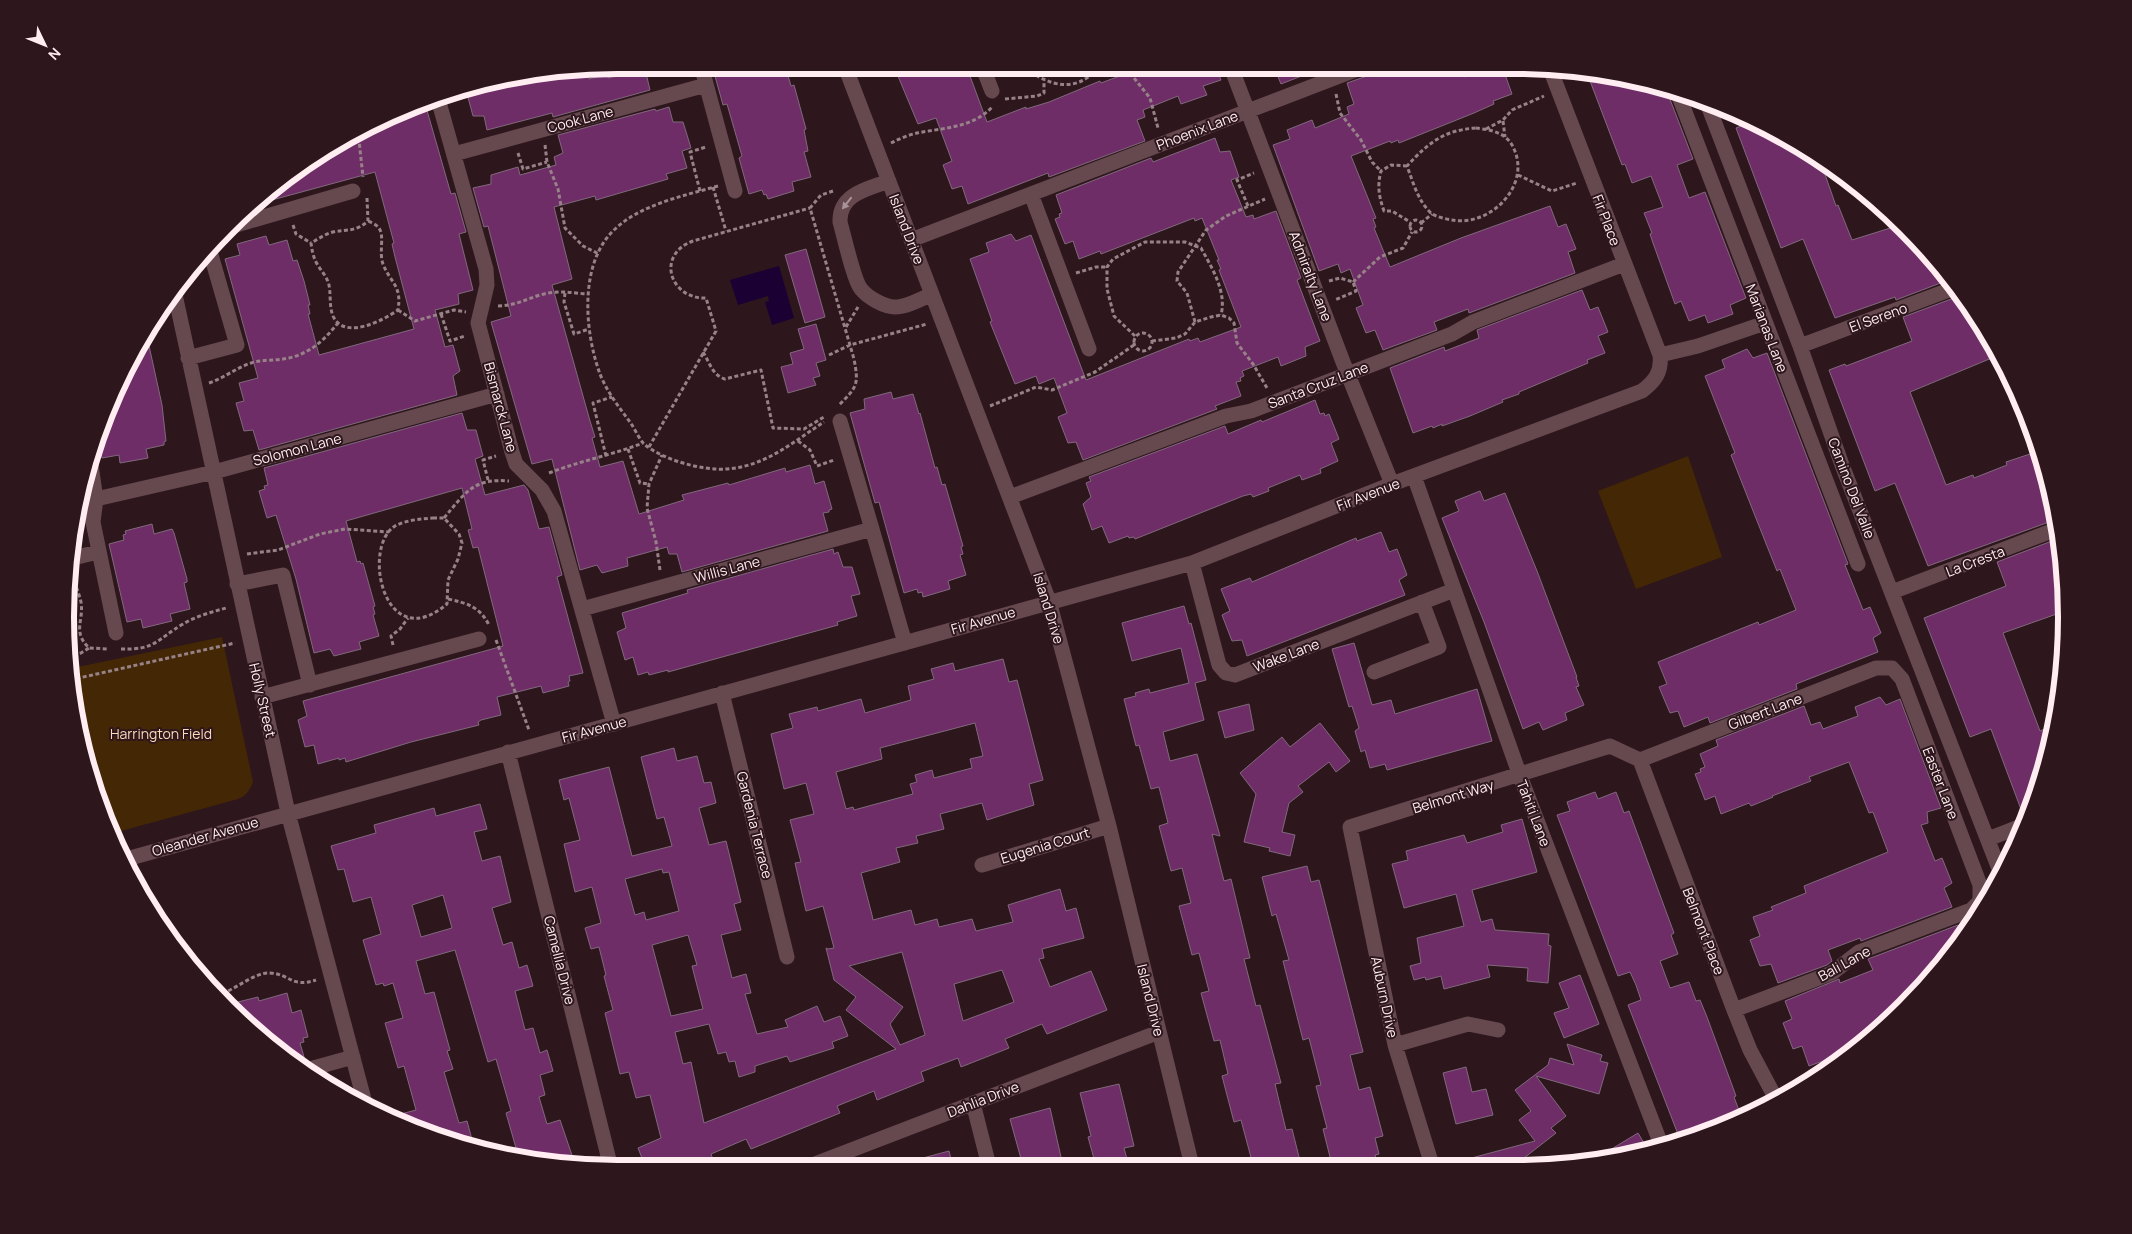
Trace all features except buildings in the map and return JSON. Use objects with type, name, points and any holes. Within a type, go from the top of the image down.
[{"type":"street","points":[[703,74],[734,187]]},
{"type":"street","name":"Island Drive","points":[[848,74],[1049,601],[1109,826],[1191,1160]]},
{"type":"street","points":[[985,74],[992,90]]},
{"type":"street","name":"Admiralty Lane","points":[[1235,74],[1348,374],[1392,484]]},
{"type":"street","name":"Phoenix Lane","points":[[911,240],[1344,74]]},
{"type":"street","name":"Fir Place","points":[[1552,75],[1660,355],[1661,364],[1658,374]]},
{"type":"street","name":"Cook Lane","points":[[454,154],[706,85]]},
{"type":"street","name":"Marianas Lane","points":[[1680,100],[1858,564]]},
{"type":"street","name":"Bismarck Lane","points":[[440,106],[486,269],[486,285],[478,323],[512,452],[516,464],[542,490],[554,511],[614,724]]},
{"type":"street","name":"Camino Del Valle","points":[[1710,110],[1800,346],[1842,465],[1998,864]]},
{"type":"street","points":[[889,181],[852,196],[840,212],[840,222],[858,284],[866,294],[879,302],[894,307],[902,306],[932,294]]},
{"type":"street","points":[[244,223],[353,191]]},
{"type":"street","points":[[1031,194],[1090,349]]},
{"type":"street","points":[[188,358],[237,345],[211,256]]},
{"type":"street","name":"Santa Cruz Lane","points":[[1010,497],[1226,416],[1251,411],[1452,334],[1473,322],[1624,264]]},
{"type":"street","name":"El Sereno","points":[[1800,346],[1949,290]]},
{"type":"street","name":"Holly Street","points":[[176,300],[288,813],[364,1097]]},
{"type":"street","points":[[1660,355],[1698,346],[1765,323]]},
{"type":"street","name":"Fir Avenue","points":[[288,813],[1192,563],[1392,484],[1642,391],[1652,383],[1658,374]]},
{"type":"street","name":"Solomon Lane","points":[[96,499],[214,472],[497,394]]},
{"type":"street","points":[[834,415],[850,455],[906,643]]},
{"type":"street","points":[[92,475],[96,499],[93,522],[116,633]]},
{"type":"street","name":"Tahiti Lane","points":[[1414,476],[1520,776],[1660,1141]]},
{"type":"street","name":"Willis Lane","points":[[582,609],[872,529]]},
{"type":"street","name":"La Cresta","points":[[1892,592],[2051,531]]},
{"type":"street","points":[[77,562],[98,552]]},
{"type":"street","name":"Wake Lane","points":[[1192,563],[1219,665],[1226,673],[1235,675],[1454,590]]},
{"type":"street","points":[[237,584],[283,575],[310,685]]},
{"type":"street","points":[[1374,672],[1439,647],[1422,602]]},
{"type":"street","points":[[262,697],[479,639]]},
{"type":"street","name":"Gilbert Lane","points":[[1640,760],[1876,668],[1892,668]]},
{"type":"street","name":"Easter Lane","points":[[1892,668],[1902,679],[1977,876],[1980,886],[1980,897]]},
{"type":"street","name":"Gardenia Terrace","points":[[722,693],[787,956]]},
{"type":"street","name":"Belmont Way","points":[[1350,827],[1520,776],[1610,746],[1640,760]]},
{"type":"street","name":"Camellia Drive","points":[[508,752],[609,1160]]},
{"type":"street","name":"Belmont Place","points":[[1640,760],[1734,1010],[1750,1050],[1773,1094]]},
{"type":"street","name":"Oleander Avenue","points":[[130,858],[288,813]]},
{"type":"street","name":"Eugenia Court","points":[[982,864],[1109,826]]},
{"type":"street","name":"Auburn Drive","points":[[1350,827],[1395,1045],[1430,1160]]},
{"type":"street","points":[[1988,839],[2015,828]]},
{"type":"street","name":"Bali Lane","points":[[1734,1010],[1832,973],[1859,952],[1971,910],[1974,906]]},
{"type":"street","points":[[1395,1045],[1468,1024],[1498,1030]]},
{"type":"street","name":"Dahlia Drive","points":[[825,1160],[1159,1032]]},
{"type":"street","points":[[314,1068],[353,1058]]},
{"type":"street","points":[[973,1103],[987,1160]]},
{"type":"path","points":[[1034,74],[1044,80],[1060,85],[1070,85],[1091,74]]},
{"type":"path","points":[[1131,74],[1150,98],[1163,143]]},
{"type":"path","points":[[1333,78],[1340,113],[1360,140],[1372,162],[1381,171]]},
{"type":"path","points":[[876,148],[916,133],[937,131],[968,123],[986,114],[998,102],[1008,98],[1037,96],[1044,93],[1044,80]]},
{"type":"path","points":[[1485,130],[1503,120],[1512,110],[1558,91]]},
{"type":"path","points":[[1407,166],[1421,201],[1432,214],[1469,222],[1486,215],[1496,209],[1506,198],[1518,175],[1516,153],[1505,136],[1503,120]]},
{"type":"path","points":[[1421,222],[1414,220],[1410,222],[1392,211],[1384,211],[1379,195],[1378,182],[1381,171],[1391,165],[1407,166],[1428,144],[1463,129],[1476,128],[1505,136]]},
{"type":"path","points":[[542,129],[547,162],[558,189],[565,228],[583,246],[598,254]]},
{"type":"path","points":[[514,137],[522,169],[547,162]]},
{"type":"path","points":[[700,191],[690,152],[722,143]]},
{"type":"path","points":[[1248,206],[1237,180],[1270,168]]},
{"type":"path","points":[[1518,175],[1552,191],[1563,189],[1591,178]]},
{"type":"path","points":[[734,187],[713,187],[666,200],[628,220],[612,231],[604,242],[590,278],[588,294],[589,329],[600,374],[612,397],[643,443],[662,455],[694,466],[725,469],[757,462],[777,454],[798,442],[805,434],[830,419],[856,389],[858,378],[850,345],[810,208]]},
{"type":"path","points":[[713,187],[726,231]]},
{"type":"path","points":[[649,447],[716,331],[706,298],[698,298],[684,292],[673,280],[670,270],[677,251],[684,244],[810,208],[821,195],[837,190]]},
{"type":"path","points":[[1195,322],[1187,293],[1177,281],[1178,272],[1196,244],[1206,230],[1226,216],[1279,193]]},
{"type":"path","points":[[289,210],[296,234],[311,243]]},
{"type":"path","points":[[1421,222],[1432,214]]},
{"type":"path","points":[[368,221],[378,226],[382,232],[380,246],[383,264],[398,288],[400,299],[398,310],[384,320],[372,325],[358,327],[338,323],[333,315],[329,285],[313,256],[311,243],[335,232],[354,231],[368,221]]},
{"type":"path","points":[[1410,222],[1409,226],[1412,232]]},
{"type":"path","points":[[1412,232],[1419,232],[1422,226],[1421,222]]},
{"type":"path","points":[[1352,282],[1380,257],[1403,248],[1412,232]]},
{"type":"path","points":[[1135,336],[1114,316],[1107,289],[1107,267],[1113,259],[1145,242],[1172,241],[1196,244],[1201,248],[1224,301],[1221,315]]},
{"type":"path","points":[[1063,278],[1096,267],[1107,267]]},
{"type":"path","points":[[1315,287],[1340,278],[1352,282],[1356,291],[1322,305]]},
{"type":"path","points":[[565,293],[564,302],[574,334],[589,329]]},
{"type":"path","points":[[845,328],[866,294]]},
{"type":"path","points":[[442,314],[450,341],[480,332]]},
{"type":"path","points":[[1152,341],[1166,340],[1185,334],[1195,322],[1221,315],[1229,318],[1234,323],[1237,343],[1253,364],[1269,392],[1272,402]]},
{"type":"path","points":[[829,355],[850,345],[942,319]]},
{"type":"path","points":[[195,388],[221,379],[247,364],[259,360],[290,358],[308,351],[324,340],[338,323]]},
{"type":"path","points":[[1134,346],[1140,351],[1146,350],[1151,348],[1152,341],[1147,335],[1140,334],[1135,336]]},
{"type":"path","points":[[1134,346],[1135,336]]},
{"type":"path","points":[[977,412],[1036,387],[1052,390],[1095,372],[1134,346]]},
{"type":"path","points":[[704,352],[713,372],[721,378],[726,379],[762,370],[773,428],[804,429],[834,415]]},
{"type":"path","points":[[606,456],[593,403],[612,397]]},
{"type":"path","points":[[798,442],[810,450],[817,466],[850,455]]},
{"type":"path","points":[[628,449],[640,483],[649,484]]},
{"type":"path","points":[[488,480],[483,460],[512,452]]},
{"type":"path","points":[[660,588],[656,542],[647,508],[649,484],[662,455]]},
{"type":"path","points":[[444,518],[459,534],[462,543],[458,559],[448,580],[448,599],[446,604],[436,613],[425,617],[408,618],[398,614],[390,606],[382,584],[380,556],[382,544],[394,527],[417,519],[444,518]]},
{"type":"path","points":[[232,557],[278,550],[320,534],[345,528],[389,532]]},
{"type":"path","points":[[75,581],[81,600],[78,633],[82,641],[89,648]]},
{"type":"path","points":[[448,599],[474,606],[485,616],[490,625]]},
{"type":"path","points":[[75,654],[89,648],[131,650],[154,645],[192,618],[242,605]]},
{"type":"path","points":[[397,661],[391,636],[400,629],[408,618]]},
{"type":"path","points":[[494,634],[527,721],[533,745]]},
{"type":"path","points":[[77,678],[249,640]]},
{"type":"path","points":[[225,993],[261,974],[271,973],[299,983],[331,974]]},
{"type":"green space","points":[[1688,456],[1722,557],[1636,589],[1598,491]]},
{"type":"green space","name":"Harrington Field","points":[[222,637],[253,782],[251,788],[238,799],[118,832],[92,758],[84,723],[76,667]]},
{"type":"shaded area","points":[[779,266],[794,318],[772,325],[765,302],[769,301],[768,296],[738,305],[730,280]]}]
